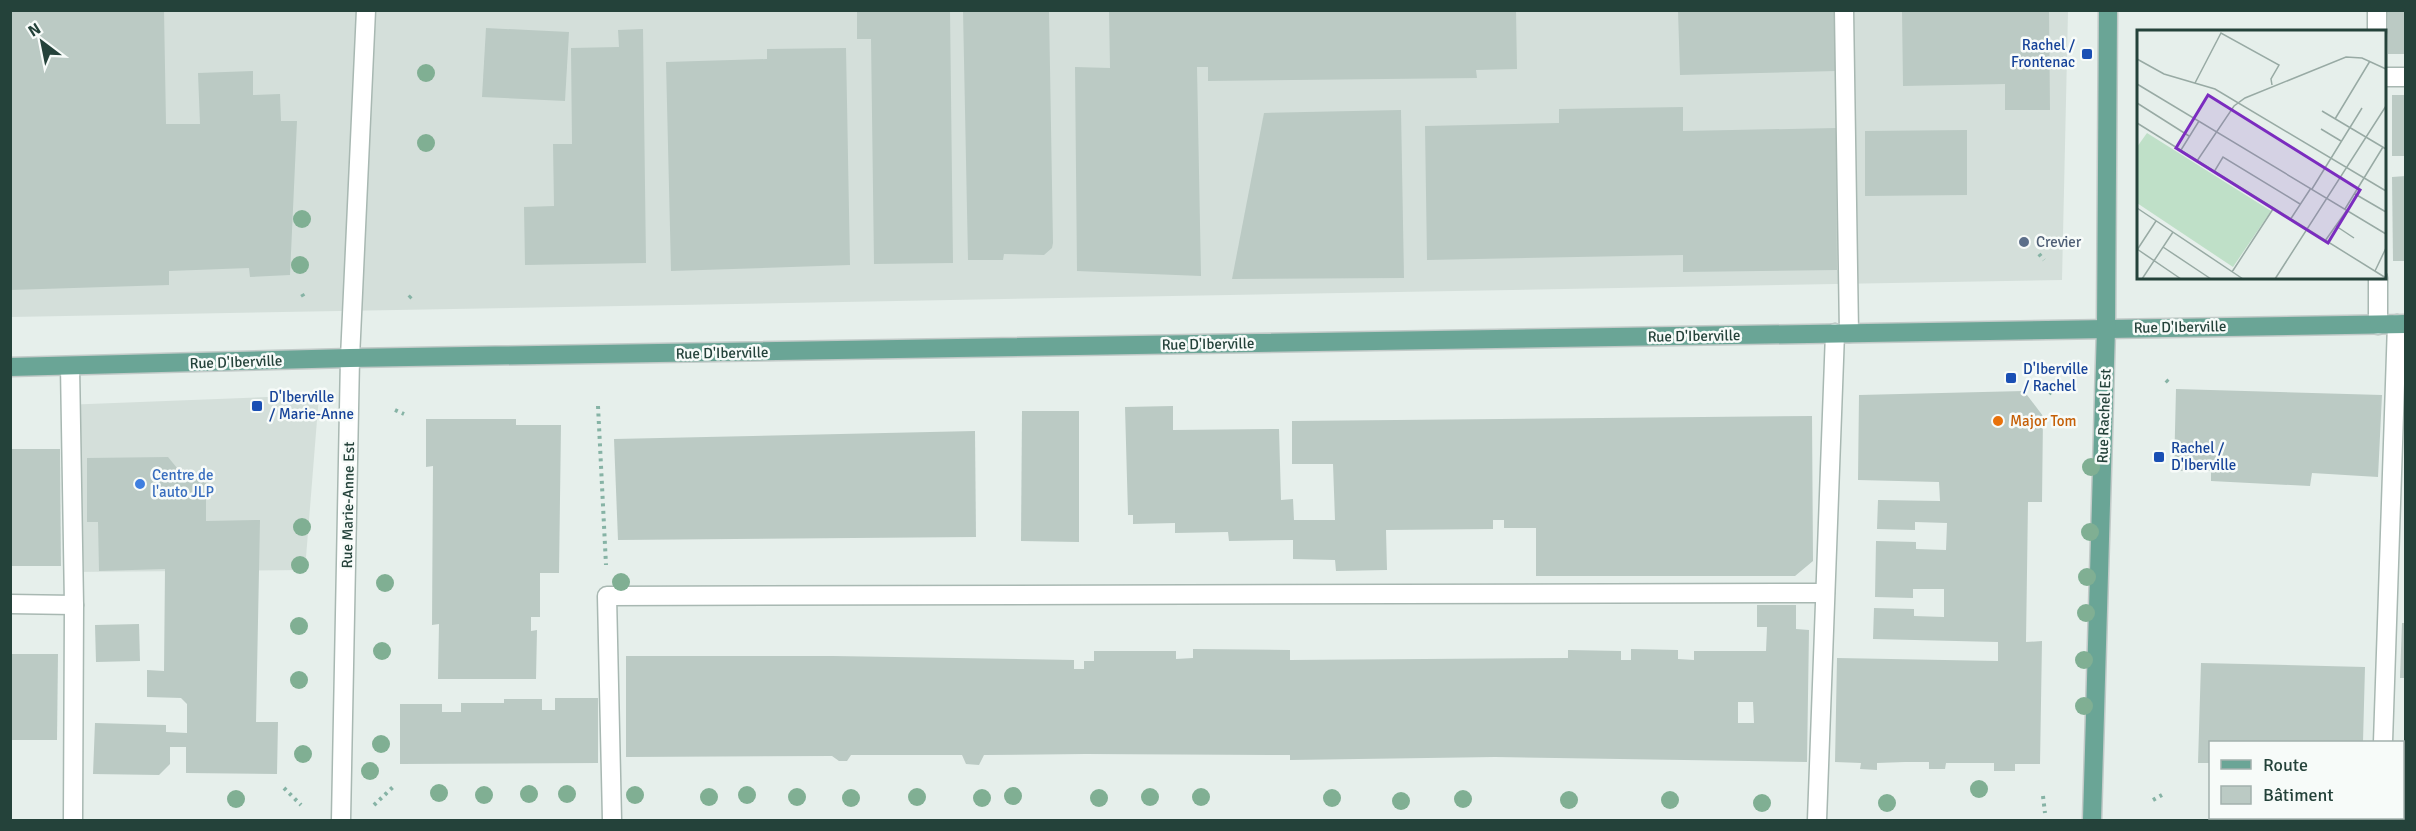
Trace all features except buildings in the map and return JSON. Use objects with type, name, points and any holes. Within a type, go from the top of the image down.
[{"type":"main road","name":"Rue Rachel Est","points":[[2092,820],[2106,328],[2108,10]]},
{"type":"main road","name":"Rue D'Iberville","points":[[10,367],[350,358],[2401,324]]},
{"type":"street","name":"Rue Marie-Anne Est","points":[[341,820],[350,358],[366,10]]},
{"type":"street","points":[[1817,820],[1825,592],[1842,333],[1844,10]]},
{"type":"street","points":[[2377,10],[2377,30]]},
{"type":"street","points":[[2386,77],[2406,77]]},
{"type":"street","points":[[2378,279],[2378,325]]},
{"type":"street","points":[[2383,741],[2397,585],[2401,324]]},
{"type":"street","points":[[70,366],[74,604],[73,820]]},
{"type":"street","points":[[612,820],[607,596],[1825,592]]},
{"type":"street","points":[[10,604],[74,604]]},
{"type":"path","points":[[2039,254],[2044,260]]},
{"type":"path","points":[[409,298],[414,293]]},
{"type":"path","points":[[302,294],[305,299]]},
{"type":"path","points":[[2166,380],[2171,385]]},
{"type":"path","points":[[2049,394],[2053,389]]},
{"type":"path","points":[[598,406],[607,596]]},
{"type":"path","points":[[395,410],[404,414]]},
{"type":"path","points":[[294,419],[304,414]]},
{"type":"path","points":[[374,805],[393,787]]},
{"type":"path","points":[[284,788],[301,805]]},
{"type":"path","points":[[2153,800],[2162,795]]},
{"type":"path","points":[[2043,796],[2045,813]]},
{"type":"shaded area","points":[[10,11],[2068,11],[2062,280],[11,317]]},
{"type":"shaded area","points":[[319,395],[305,570],[68,572],[63,405]]},
{"type":"place","name":"Rachel / Frontenac","points":[[2087,54]]},
{"type":"place","name":"Crevier","points":[[2024,242]]},
{"type":"place","name":"D'Iberville / Rachel","points":[[2011,378]]},
{"type":"place","name":"D'Iberville / Marie-Anne","points":[[257,406]]},
{"type":"place","name":"Major Tom","points":[[1998,421]]},
{"type":"place","name":"Rachel / D'Iberville","points":[[2159,457]]},
{"type":"place","name":"Centre de l'auto JLP","points":[[140,484]]}]
